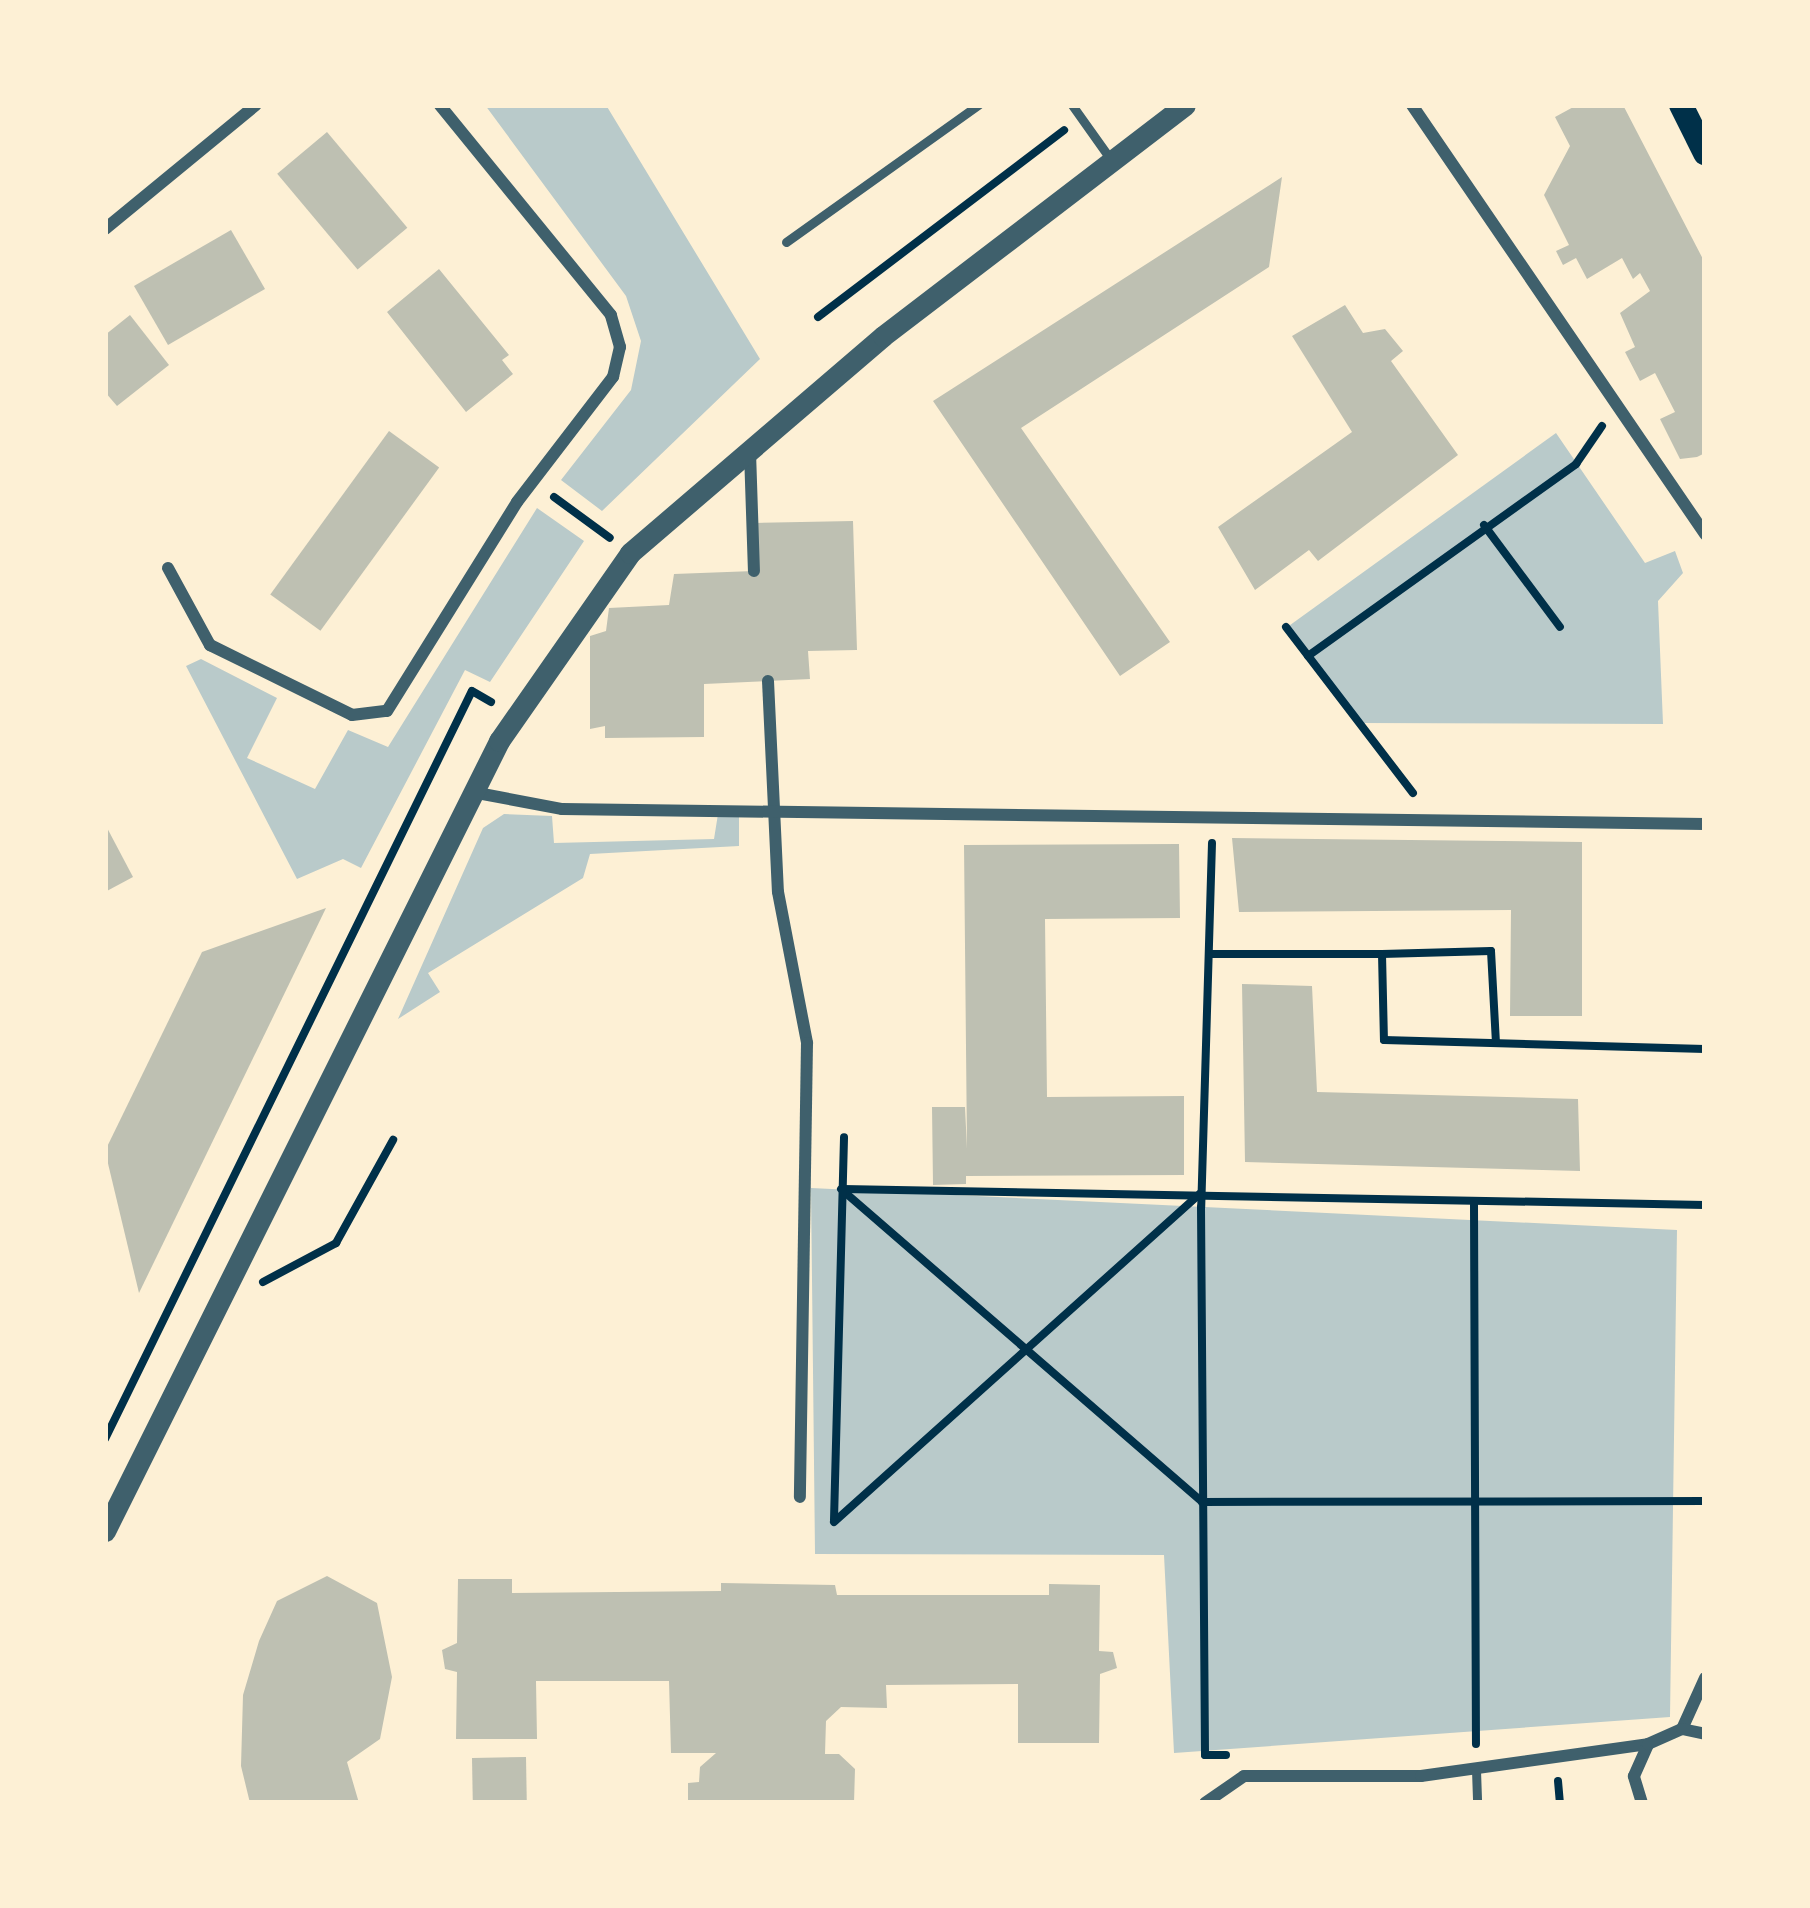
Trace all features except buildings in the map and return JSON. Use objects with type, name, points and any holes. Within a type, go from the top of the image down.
[{"type":"main road","points":[[1681,105],[1705,153]]},
{"type":"street","points":[[105,229],[256,105]]},
{"type":"street","points":[[168,568],[210,645],[352,715],[387,711],[533,482],[614,376],[620,347],[611,315],[440,105]]},
{"type":"street","points":[[105,1532],[472,792],[514,715],[630,553],[750,445],[1109,157],[1185,105]]},
{"type":"street","points":[[1412,105],[1705,534]]},
{"type":"street","points":[[750,445],[754,571]]},
{"type":"street","points":[[768,681],[789,972],[807,1043],[800,1497]]},
{"type":"street","points":[[472,792],[556,808],[1705,824]]},
{"type":"street","points":[[1682,1729],[1705,1678]]},
{"type":"street","points":[[1204,1803],[1244,1776],[1476,1770],[1648,1744],[1682,1729],[1705,1734]]},
{"type":"street","points":[[1642,1803],[1634,1776],[1648,1744]]},
{"type":"lane","points":[[786,242],[978,105]]},
{"type":"lane","points":[[1072,105],[1109,157]]},
{"type":"lane","points":[[1476,1770],[1477,1803]]},
{"type":"path","points":[[818,317],[1082,118]]},
{"type":"path","points":[[1308,656],[1484,525],[1576,464],[1618,403]]},
{"type":"path","points":[[533,482],[630,553]]},
{"type":"path","points":[[1484,525],[1560,627]]},
{"type":"path","points":[[1286,628],[1434,820]]},
{"type":"path","points":[[105,1439],[472,691],[514,715]]},
{"type":"path","points":[[1212,818],[1202,1192],[1205,1755],[1249,1754]]},
{"type":"path","points":[[1209,954],[1491,951],[1496,1043]]},
{"type":"path","points":[[1382,953],[1384,1040],[1705,1049]]},
{"type":"path","points":[[844,1137],[834,1522],[1202,1192]]},
{"type":"path","points":[[219,1305],[336,1243],[393,1140]]},
{"type":"path","points":[[804,1187],[1202,1192],[1474,1205],[1705,1205]]},
{"type":"path","points":[[841,1189],[1202,1502],[1705,1502]]},
{"type":"path","points":[[1474,1205],[1476,1770]]},
{"type":"shaded area","points":[[485,105],[606,105],[760,359],[602,511],[561,480],[631,390],[641,341],[626,296]]},
{"type":"shaded area","points":[[1556,433],[1645,563],[1675,551],[1683,573],[1658,601],[1663,724],[1359,723],[1286,628]]},
{"type":"shaded area","points":[[537,508],[584,541],[490,682],[465,670],[361,868],[343,859],[297,879],[186,666],[201,659],[277,698],[247,758],[315,789],[348,730],[388,747]]},
{"type":"shaded area","points":[[504,814],[552,816],[554,843],[714,839],[718,814],[739,816],[739,846],[590,854],[583,878],[428,973],[440,992],[398,1019],[483,828]]},
{"type":"shaded area","points":[[811,1188],[1677,1230],[1670,1717],[1174,1753],[1164,1555],[815,1554]]}]
